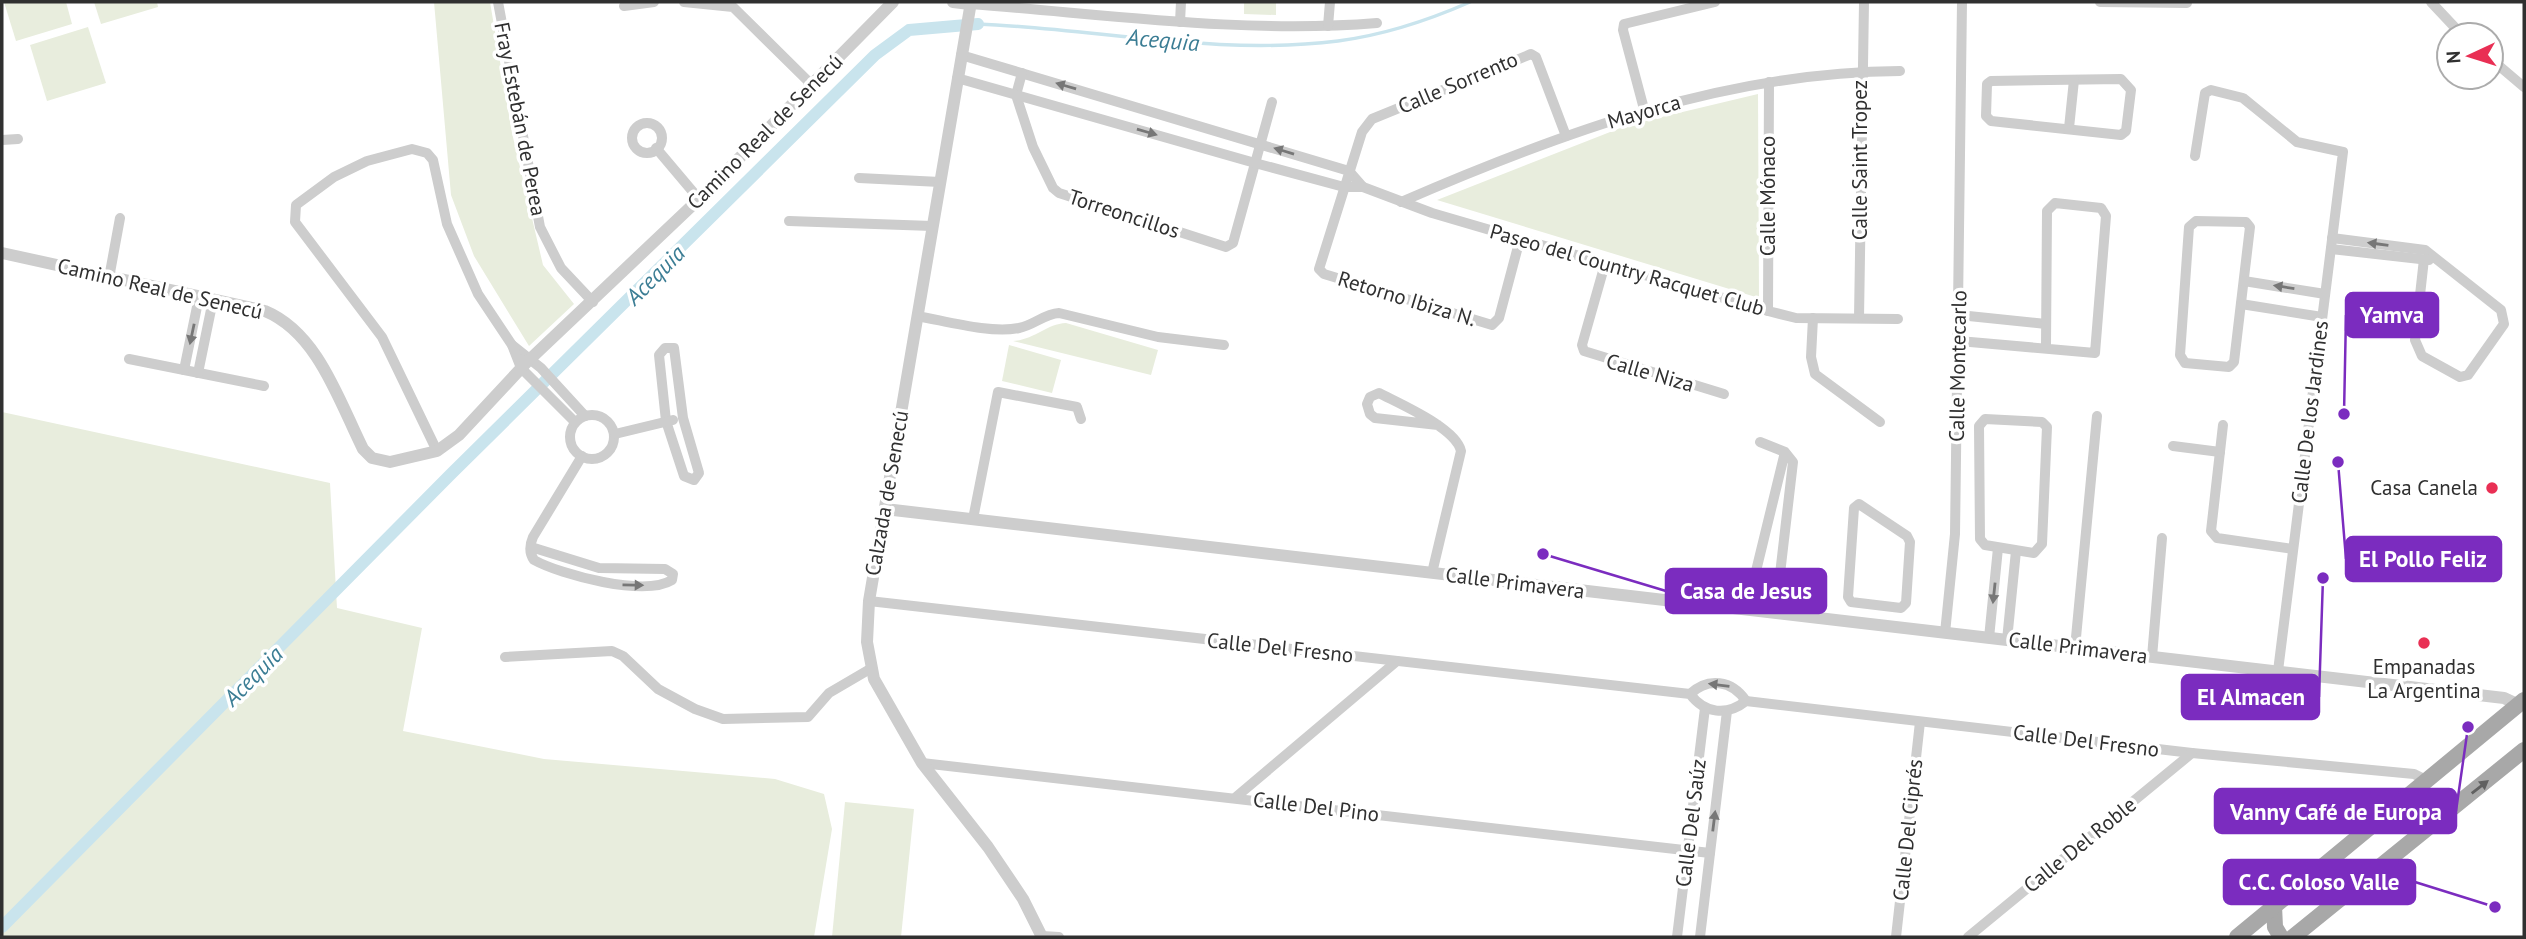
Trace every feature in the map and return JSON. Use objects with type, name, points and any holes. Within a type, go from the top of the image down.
[{"type":"main road","points":[[2242,937],[2274,906],[2522,703]]},
{"type":"main road","points":[[2293,937],[2524,750]]},
{"type":"main road","points":[[2274,906],[2275,927],[2281,937]]},
{"type":"street","name":"Fray Estebán de Perea","points":[[498,2],[540,228],[561,268],[593,302]]},
{"type":"street","points":[[624,6],[654,2]]},
{"type":"street","points":[[684,2],[733,7],[811,84]]},
{"type":"street","name":"Camino Real de Senecú","points":[[2,253],[265,311],[281,317],[294,328],[322,365],[363,449],[372,458],[390,462],[437,452],[459,435],[531,365],[893,2]]},
{"type":"street","points":[[953,2],[1004,3],[1180,22],[1328,26],[1377,23]]},
{"type":"street","points":[[1180,22],[1181,2]]},
{"type":"street","points":[[1328,26],[1329,2]]},
{"type":"street","points":[[1644,109],[1623,30],[1624,24],[1715,2]]},
{"type":"street","name":"Calle Saint Tropez","points":[[1859,318],[1860,71],[1864,2]]},
{"type":"street","name":"Calle Montecarlo","points":[[1945,633],[1955,534],[1962,2]]},
{"type":"street","points":[[2100,2],[2187,3]]},
{"type":"street","points":[[2431,2],[2449,21]]},
{"type":"street","name":"Calzada de Senecú","points":[[971,3],[869,601],[867,642],[870,669],[922,763],[988,847],[1023,899],[1042,936]]},
{"type":"street","name":"Calle Sorrento","points":[[1344,187],[1364,126],[1372,118],[1528,54],[1536,57],[1566,136]]},
{"type":"street","points":[[961,55],[1349,171]]},
{"type":"street","name":"Mayorca","points":[[1401,202],[1566,136],[1644,109],[1814,74],[1900,71]]},
{"type":"street","points":[[2505,71],[2524,87]]},
{"type":"street","points":[[1016,95],[1022,73]]},
{"type":"street","name":"Paseo del Country Racquet Club","points":[[957,78],[1344,187],[1363,187],[1401,202],[1520,239],[1768,311],[1813,318],[1898,319]]},
{"type":"street","points":[[2121,79],[2131,90],[2126,131],[2122,135],[1990,121],[1986,116],[1986,99],[1987,84],[1991,81],[2121,79]]},
{"type":"street","points":[[2069,128],[2074,80]]},
{"type":"street","name":"Calle Mónaco","points":[[1768,311],[1769,82]]},
{"type":"street","name":"Calle De los Jardines","points":[[2195,156],[2205,93],[2211,90],[2243,98],[2297,142],[2343,152],[2278,671]]},
{"type":"street","name":"Torreoncillos","points":[[1016,95],[1049,183],[1059,193],[1226,247],[1233,243],[1272,102]]},
{"type":"street","points":[[1962,99],[1986,99]]},
{"type":"street","points":[[2,140],[18,139]]},
{"type":"street","points":[[656,148],[699,199]]},
{"type":"street","points":[[437,452],[382,337],[330,265],[299,228],[294,216],[296,205],[334,177],[367,161],[412,149],[427,153],[433,160],[447,224],[478,294],[512,345],[531,365],[559,386],[585,416]]},
{"type":"street","name":"Paseo del Country Racquet Club","points":[[1349,171],[1363,187]]},
{"type":"street","points":[[859,178],[940,182]]},
{"type":"street","name":"Retorno Ibiza N.","points":[[1344,187],[1318,266],[1321,272],[1492,325],[1499,318],[1520,239]]},
{"type":"street","points":[[1959,341],[2046,346],[2092,354],[2097,349],[2106,216],[2101,208],[2055,203],[2049,207],[2046,346]]},
{"type":"street","points":[[109,278],[120,218]]},
{"type":"street","points":[[789,221],[932,226]]},
{"type":"street","points":[[2192,223],[2248,224],[2244,281],[2231,366],[2183,360],[2180,355],[2192,223]]},
{"type":"street","points":[[2331,243],[2427,257],[2501,310],[2505,318],[2493,343],[2472,373],[2465,376],[2460,377],[2422,356],[2418,350],[2415,340],[2427,257]]},
{"type":"street","name":"Calle Niza","points":[[1605,264],[1582,345],[1584,351],[1724,394]]},
{"type":"street","points":[[2244,281],[2325,294]]},
{"type":"street","points":[[184,370],[199,297]]},
{"type":"street","points":[[198,373],[213,300]]},
{"type":"street","points":[[2241,304],[2322,317]]},
{"type":"street","points":[[917,316],[1004,330],[1022,328],[1044,316],[1059,313],[1158,337],[1224,345]]},
{"type":"street","points":[[1959,315],[2046,324]]},
{"type":"street","points":[[1813,318],[1811,357],[1815,374],[1880,422]]},
{"type":"street","points":[[2011,344],[2012,320]]},
{"type":"street","points":[[665,348],[674,348],[682,418],[699,473],[694,480],[684,476],[666,421],[659,355],[665,348]]},
{"type":"street","points":[[129,359],[264,386]]},
{"type":"street","points":[[531,365],[531,379],[575,422]]},
{"type":"street","points":[[973,519],[998,392],[1077,407],[1081,419]]},
{"type":"street","points":[[1432,573],[1461,451],[1457,441],[1438,425],[1379,393],[1370,397],[1367,404],[1370,414],[1375,418],[1438,425]]},
{"type":"street","points":[[585,416],[604,417],[615,434],[613,445],[606,454],[594,459],[582,456],[571,441],[575,422],[585,416]]},
{"type":"street","points":[[2075,648],[2097,416]]},
{"type":"street","points":[[615,434],[682,418]]},
{"type":"street","points":[[1985,419],[2042,422],[2048,431],[2042,544],[2034,553],[1998,548],[1985,545],[1979,537],[1979,426],[1985,419]]},
{"type":"street","points":[[2223,425],[2210,526],[2214,535],[2293,550]]},
{"type":"street","points":[[1760,442],[1785,452],[1793,462],[1780,573],[1775,578],[1758,575],[1756,571],[1785,452]]},
{"type":"street","points":[[2174,446],[2220,452]]},
{"type":"street","points":[[531,547],[599,568],[666,569],[671,571],[673,577],[667,583],[633,586],[597,582],[537,562],[532,557],[531,547],[533,537],[582,456]]},
{"type":"street","points":[[1859,504],[1907,536],[1912,548],[1905,605],[1901,608],[1877,605],[1852,602],[1848,597],[1854,508],[1859,504]]},
{"type":"street","name":"Calle Primavera","points":[[885,509],[2278,671],[2504,698],[2522,703]]},
{"type":"street","points":[[2152,657],[2162,538]]},
{"type":"street","points":[[1989,638],[1998,548]]},
{"type":"street","points":[[2007,640],[2016,551]]},
{"type":"street","points":[[597,582],[599,568]]},
{"type":"street","points":[[1761,611],[1767,577]]},
{"type":"street","name":"Calle Del Fresno","points":[[869,601],[1690,694],[1696,688],[1715,682],[1733,687],[1746,701],[2192,753],[2414,774],[2426,780]]},
{"type":"street","points":[[1875,624],[1877,605]]},
{"type":"street","points":[[505,657],[612,651],[623,656],[658,689],[678,702],[723,719],[739,720],[808,717],[830,693],[870,669]]},
{"type":"street","points":[[1236,797],[1397,662]]},
{"type":"street","points":[[1690,694],[1705,708],[1727,711],[1746,701]]},
{"type":"street","name":"Calle Del Saúz","points":[[1676,937],[1705,708]]},
{"type":"street","name":"Calle Del Saúz","points":[[1700,937],[1727,711]]},
{"type":"street","name":"Calle Del Ciprés","points":[[1896,937],[1920,722]]},
{"type":"street","name":"Calle Del Roble","points":[[1968,937],[2192,753]]},
{"type":"street","name":"Calle Del Pino","points":[[922,763],[1710,853]]},
{"type":"street","points":[[1042,936],[1059,937]]},
{"type":"green space","points":[[4,2],[66,2],[72,24],[16,41]]},
{"type":"green space","points":[[94,2],[157,2],[158,7],[101,24]]},
{"type":"green space","points":[[434,2],[490,2],[512,133],[543,265],[574,304],[529,346],[474,256],[451,195]]},
{"type":"green space","points":[[1244,2],[1276,2],[1276,15],[1244,14]]},
{"type":"green space","points":[[88,27],[106,83],[47,101],[30,45]]},
{"type":"green space","points":[[1758,94],[1759,298],[1437,200],[1628,125]]},
{"type":"green space","points":[[1066,323],[1158,350],[1151,375],[1013,341]]},
{"type":"green space","points":[[1009,345],[1061,360],[1052,393],[1002,381]]},
{"type":"green space","points":[[2,412],[330,483],[337,608],[422,628],[403,731],[544,759],[775,779],[824,794],[832,829],[814,937],[2,937]]},
{"type":"green space","points":[[845,802],[914,809],[901,937],[832,937]]},
{"type":"waterway","name":"Acequia","points":[[978,24],[1203,44],[1293,45],[1338,41],[1389,31],[1470,2]]},
{"type":"waterway","name":"Acequia","points":[[2,927],[451,474],[875,55],[909,30],[978,24]]},
{"type":"place","name":"Yamva","points":[[2344,414]]},
{"type":"place","name":"El Pollo Feliz","points":[[2338,462]]},
{"type":"place","name":"Casa Canela","points":[[2492,488]]},
{"type":"place","name":"Casa de Jesus","points":[[1543,554]]},
{"type":"place","name":"El Almacen","points":[[2323,578]]},
{"type":"place","name":"Empanadas La Argentina","points":[[2424,643]]},
{"type":"place","name":"Vanny Café de Europa","points":[[2468,727]]},
{"type":"place","name":"C.C. Coloso Valle","points":[[2495,907]]}]
